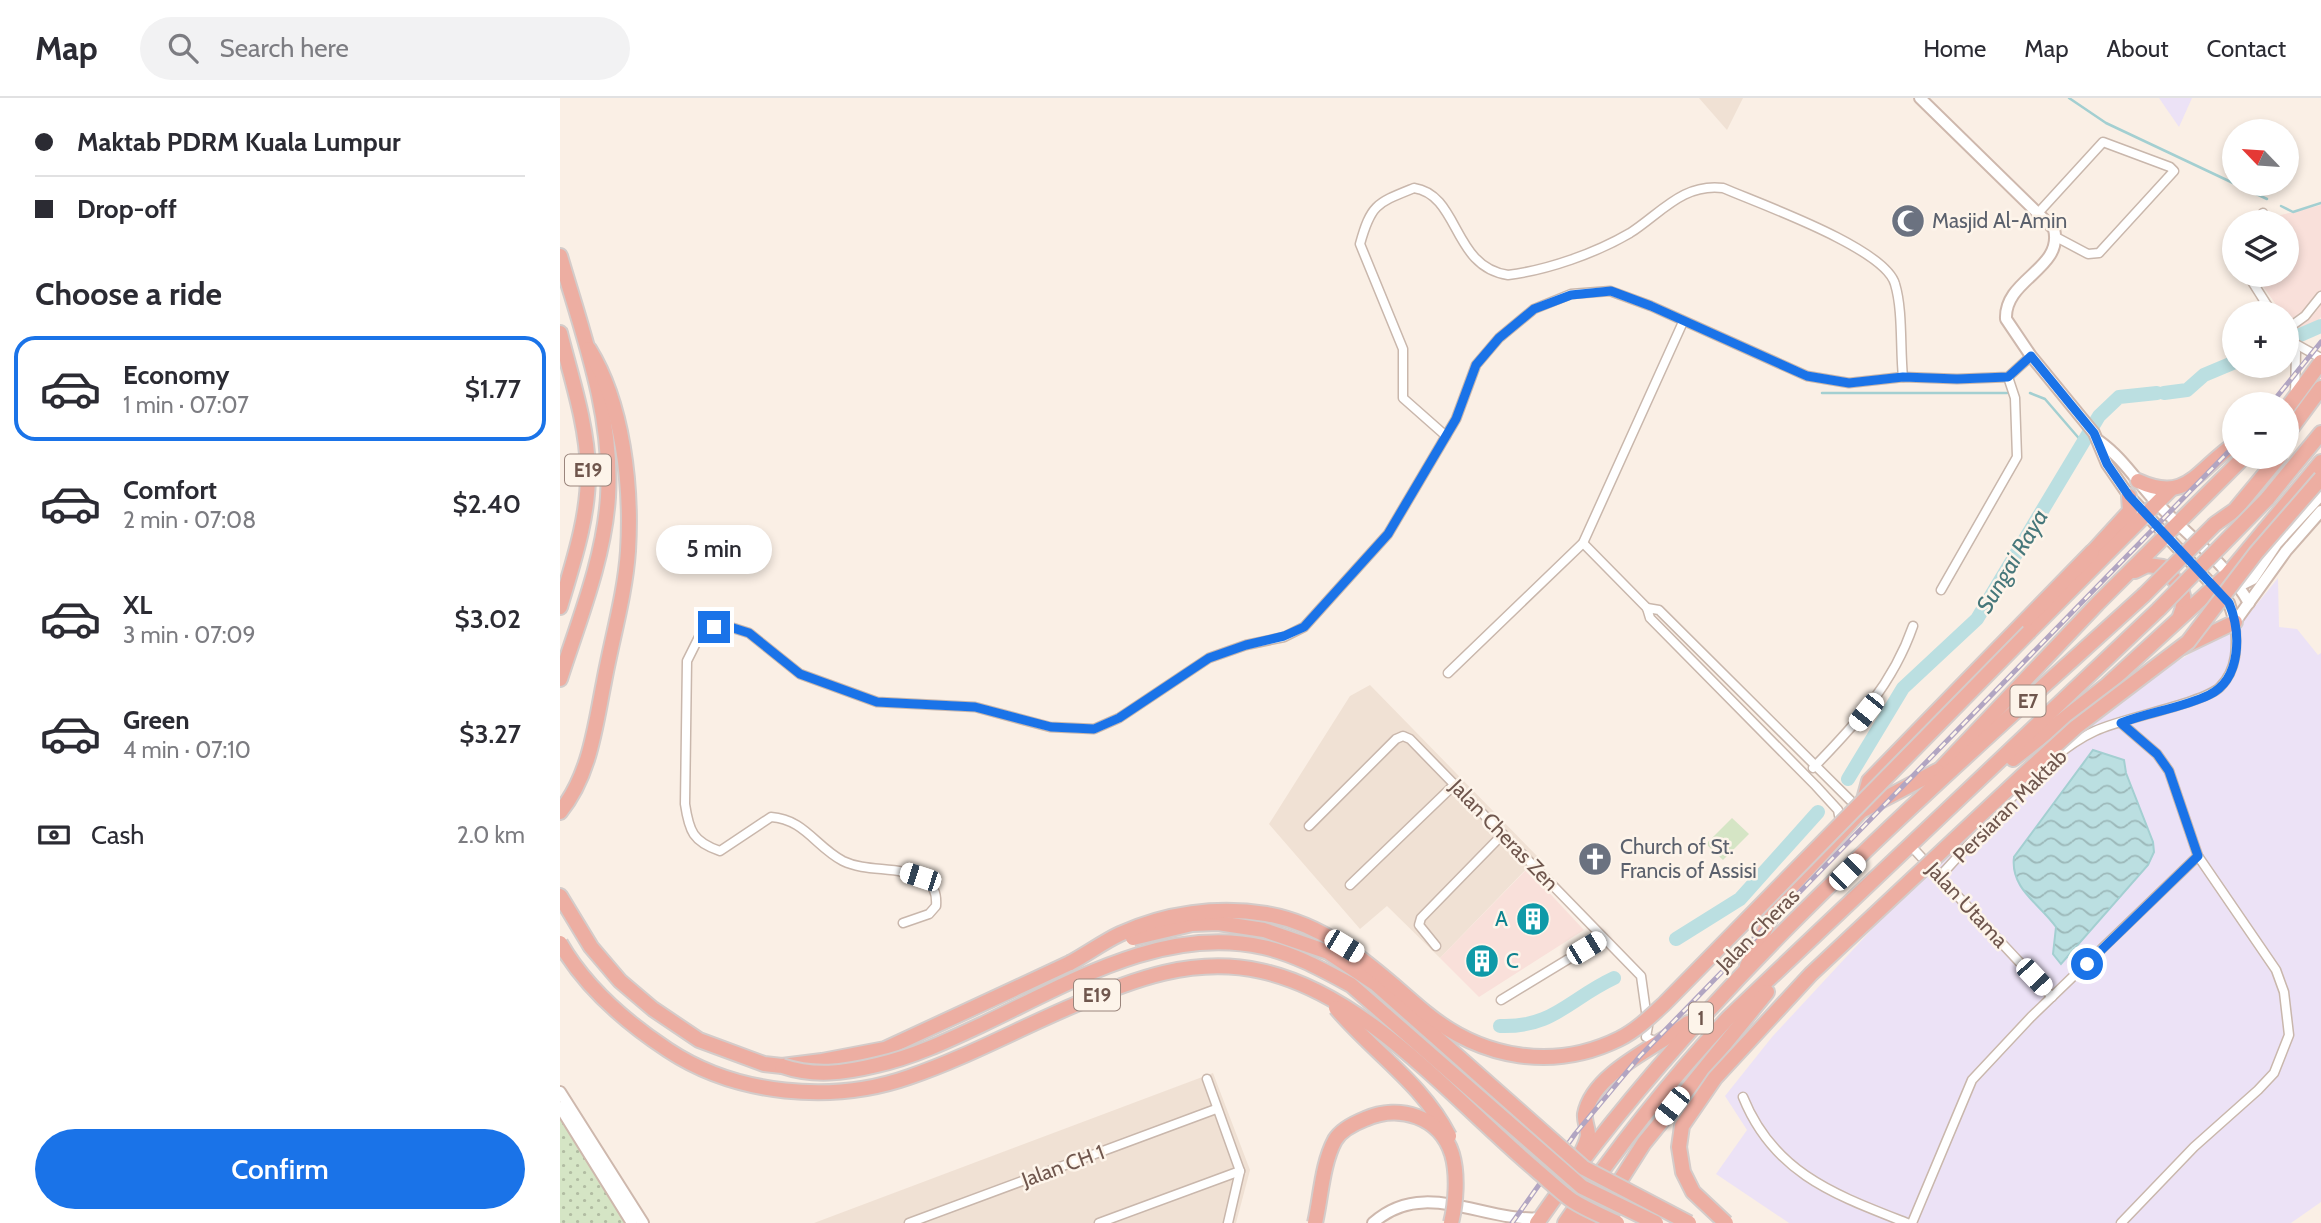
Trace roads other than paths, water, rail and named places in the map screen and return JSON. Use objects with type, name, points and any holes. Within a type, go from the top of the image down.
[{"type":"highway","name":"E19","points":[[560,256],[589,349],[605,422],[608,497],[602,540],[560,678]]},
{"type":"highway","name":"E19","points":[[560,333],[581,417],[588,470],[583,516],[560,607]]},
{"type":"highway","points":[[560,812],[580,780],[592,742],[621,601],[628,549],[626,481],[620,437],[603,372],[589,349]]},
{"type":"highway","points":[[2299,392],[2321,360]]},
{"type":"highway","points":[[2299,418],[2321,388]]},
{"type":"highway","points":[[2299,432],[2321,405]]},
{"type":"highway","name":"E7","points":[[1944,813],[2158,610],[2267,499],[2321,433]]},
{"type":"highway","points":[[1070,963],[1119,934],[1185,914],[1212,911],[1268,914],[1330,937],[1374,967],[1428,1014],[1468,1039],[1504,1054],[1568,1056],[1602,1046],[1638,1027],[1665,1003],[2156,502],[2170,490],[2190,482],[2222,455]]},
{"type":"highway","points":[[1944,813],[2107,685],[2227,575],[2321,462]]},
{"type":"highway","points":[[1912,806],[1938,770],[2233,469]]},
{"type":"highway","name":"E7","points":[[1912,806],[2144,595],[2216,524],[2260,469]]},
{"type":"highway","name":"E7","points":[[2216,524],[2235,510],[2269,469]]},
{"type":"highway","points":[[1726,1223],[1693,1192],[1683,1172],[1679,1147],[1682,1126],[1692,1107],[1811,974],[2021,777],[2076,726],[2188,642],[2256,553],[2321,478]]},
{"type":"highway","points":[[2138,481],[2170,490]]},
{"type":"highway","points":[[1861,811],[1869,781],[2130,511],[2129,496]]},
{"type":"highway","points":[[2056,603],[2092,552]]},
{"type":"highway","points":[[2131,573],[2147,565],[2163,567],[2184,591],[2186,599],[2178,620]]},
{"type":"highway","points":[[2107,685],[2235,622]]},
{"type":"highway","points":[[1744,974],[1780,899],[1861,811],[1938,770]]},
{"type":"highway","name":"Jalan Cheras","points":[[1539,1221],[1646,1079],[1717,1000],[1912,806]]},
{"type":"highway","name":"Jalan Cheras","points":[[1565,1223],[1616,1149],[1664,1088],[1723,1023],[1944,813]]},
{"type":"highway","name":"E19","points":[[560,896],[591,947],[620,981],[653,1009],[699,1040],[743,1058],[800,1072],[848,1072],[894,1062],[933,1048],[1128,957],[1194,943],[1262,947],[1321,969],[1351,985],[1582,1187],[1656,1223]]},
{"type":"highway","points":[[782,1066],[885,1049],[1070,963],[1126,940],[1205,924],[1264,930],[1328,952],[1376,984],[1584,1168],[1689,1223]]},
{"type":"highway","name":"E19","points":[[560,943],[588,982],[650,1037],[693,1066],[741,1083],[783,1091],[864,1088],[908,1078],[1104,992],[1178,968],[1217,964],[1261,971],[1296,981],[1326,996],[1367,1023],[1573,1201],[1617,1223]]},
{"type":"highway","points":[[1593,1223],[1644,1143],[1791,960]]},
{"type":"highway","points":[[1326,996],[1354,1030],[1426,1097],[1444,1127],[1457,1153],[1460,1172],[1461,1198],[1457,1223]]},
{"type":"highway","points":[[1572,1178],[1588,1135],[1585,1114],[1589,1104],[1626,1061],[1663,1041],[1717,1000]]},
{"type":"highway","points":[[1315,1223],[1329,1154],[1336,1138],[1347,1128],[1378,1113],[1398,1111],[1416,1115],[1439,1131],[1452,1152],[1455,1172],[1451,1223]]},
{"type":"highway","points":[[1578,1223],[1616,1149]]},
{"type":"street","points":[[1920,98],[2054,229],[2056,237],[2049,259],[2015,290],[2006,308],[2011,328],[2096,437],[2107,464],[2129,496],[2229,603],[2235,622]]},
{"type":"street","points":[[2039,212],[2103,142],[2160,163],[2174,171],[2099,253],[2088,254],[2056,237]]},
{"type":"street","points":[[1446,436],[1404,398],[1403,349],[1360,244],[1371,212],[1381,201],[1413,188],[1435,197],[1477,262],[1497,274],[1508,275],[1586,253],[1608,243],[1630,232],[1688,191],[1707,186],[1723,188],[1857,247],[1887,269],[1895,284],[1903,377]]},
{"type":"street","points":[[903,923],[929,914],[936,906],[935,890],[930,884],[902,871],[844,861],[799,824],[771,817],[720,850],[704,846],[696,838],[688,822],[685,804],[687,661],[702,631],[727,626],[749,633],[800,674],[877,702],[975,707],[1051,727],[1094,729],[1119,718],[1209,658],[1284,636],[1304,627],[1388,534],[1456,419],[1476,365],[1499,338],[1534,309],[1571,295],[1611,291],[1651,306],[1807,376],[1849,383],[1903,377],[2008,377],[2031,356]]},
{"type":"street","points":[[2299,320],[2321,296]]},
{"type":"street","points":[[1448,673],[1583,544],[1683,322]]},
{"type":"street","points":[[2299,345],[2321,360]]},
{"type":"street","points":[[1941,590],[2017,457],[2015,398],[2008,377]]},
{"type":"street","points":[[2096,437],[2117,454],[2156,502],[2227,575],[2249,603]]},
{"type":"street","points":[[2237,587],[2253,579],[2277,543],[2321,495]]},
{"type":"street","points":[[2235,622],[2286,551],[2321,510]]},
{"type":"street","points":[[1583,544],[1647,608],[1650,618],[1838,810],[1842,833]]},
{"type":"street","points":[[1647,608],[1659,610],[1861,811]]},
{"type":"street","name":"Persiaran Maktab","points":[[1940,876],[2056,756],[2096,730],[2200,698],[2220,687],[2228,676],[2237,651],[2235,622]]},
{"type":"street","points":[[1806,775],[1877,698],[1895,670],[1913,626]]},
{"type":"street","points":[[2121,723],[2157,754],[2169,771],[2198,856],[2276,970],[2284,992],[2289,1035],[2274,1073],[2194,1147],[2121,1223]]},
{"type":"street","name":"Jalan Cheras Zen","points":[[1309,826],[1396,739],[1402,736],[1418,744],[1642,976],[1648,1026]]},
{"type":"street","points":[[1350,885],[1455,783]]},
{"type":"street","points":[[1436,946],[1419,925],[1421,918],[1503,834]]},
{"type":"street","name":"Jalan Utama","points":[[1910,845],[2052,997]]},
{"type":"street","points":[[1743,1097],[1754,1124],[1779,1154],[1827,1192],[1909,1223],[1972,1080],[2052,997],[2198,856]]},
{"type":"street","points":[[1501,1000],[1603,938]]},
{"type":"street","points":[[1648,1026],[1648,1040],[1663,1041]]},
{"type":"street","points":[[1626,1061],[1641,1046],[1648,1026]]},
{"type":"street","points":[[1207,1079],[1240,1171],[1228,1223]]},
{"type":"street","points":[[560,1092],[632,1223]]},
{"type":"street","points":[[560,1107],[643,1223]]},
{"type":"street","name":"Jalan CH 1","points":[[909,1223],[933,1219],[1216,1109]]},
{"type":"street","points":[[1098,1223],[1240,1171]]},
{"type":"street","points":[[1373,1223],[1393,1210],[1425,1202],[1539,1221]]},
{"type":"water","points":[[2093,750],[2124,760],[2126,773],[2153,842],[2154,852],[2148,865],[2061,964],[2053,954],[2056,927],[2021,887],[2014,868],[2014,857]]},
{"type":"waterway","points":[[2069,98],[2106,123],[2267,199]]},
{"type":"waterway","points":[[2281,206],[2293,212],[2321,203]]},
{"type":"waterway","name":"Sungai Raya","points":[[2300,335],[2321,326]]},
{"type":"waterway","name":"Sungai Raya","points":[[2164,393],[2187,390],[2204,375],[2222,367]]},
{"type":"waterway","points":[[1822,393],[2007,393]]},
{"type":"waterway","points":[[2030,393],[2045,399],[2083,443]]},
{"type":"waterway","name":"Sungai Raya","points":[[1848,779],[1903,688],[1977,619],[2099,416],[2119,397],[2157,393]]},
{"type":"waterway","name":"Sungai Raya","points":[[1676,939],[1740,899],[1818,812]]},
{"type":"waterway","name":"Sungai Raya","points":[[1500,1026],[1534,1022],[1547,1017],[1614,978]]},
{"type":"railway","points":[[2281,392],[2321,342]]},
{"type":"railway","points":[[1512,1223],[1575,1134],[1640,1056],[2222,458]]},
{"type":"place","name":"Masjid Al-Amin","points":[[1908,221]]},
{"type":"place","name":"Church of St. Francis of Assisi","points":[[1595,859]]},
{"type":"place","name":"A","points":[[1533,919]]},
{"type":"place","name":"C","points":[[1482,961]]}]
